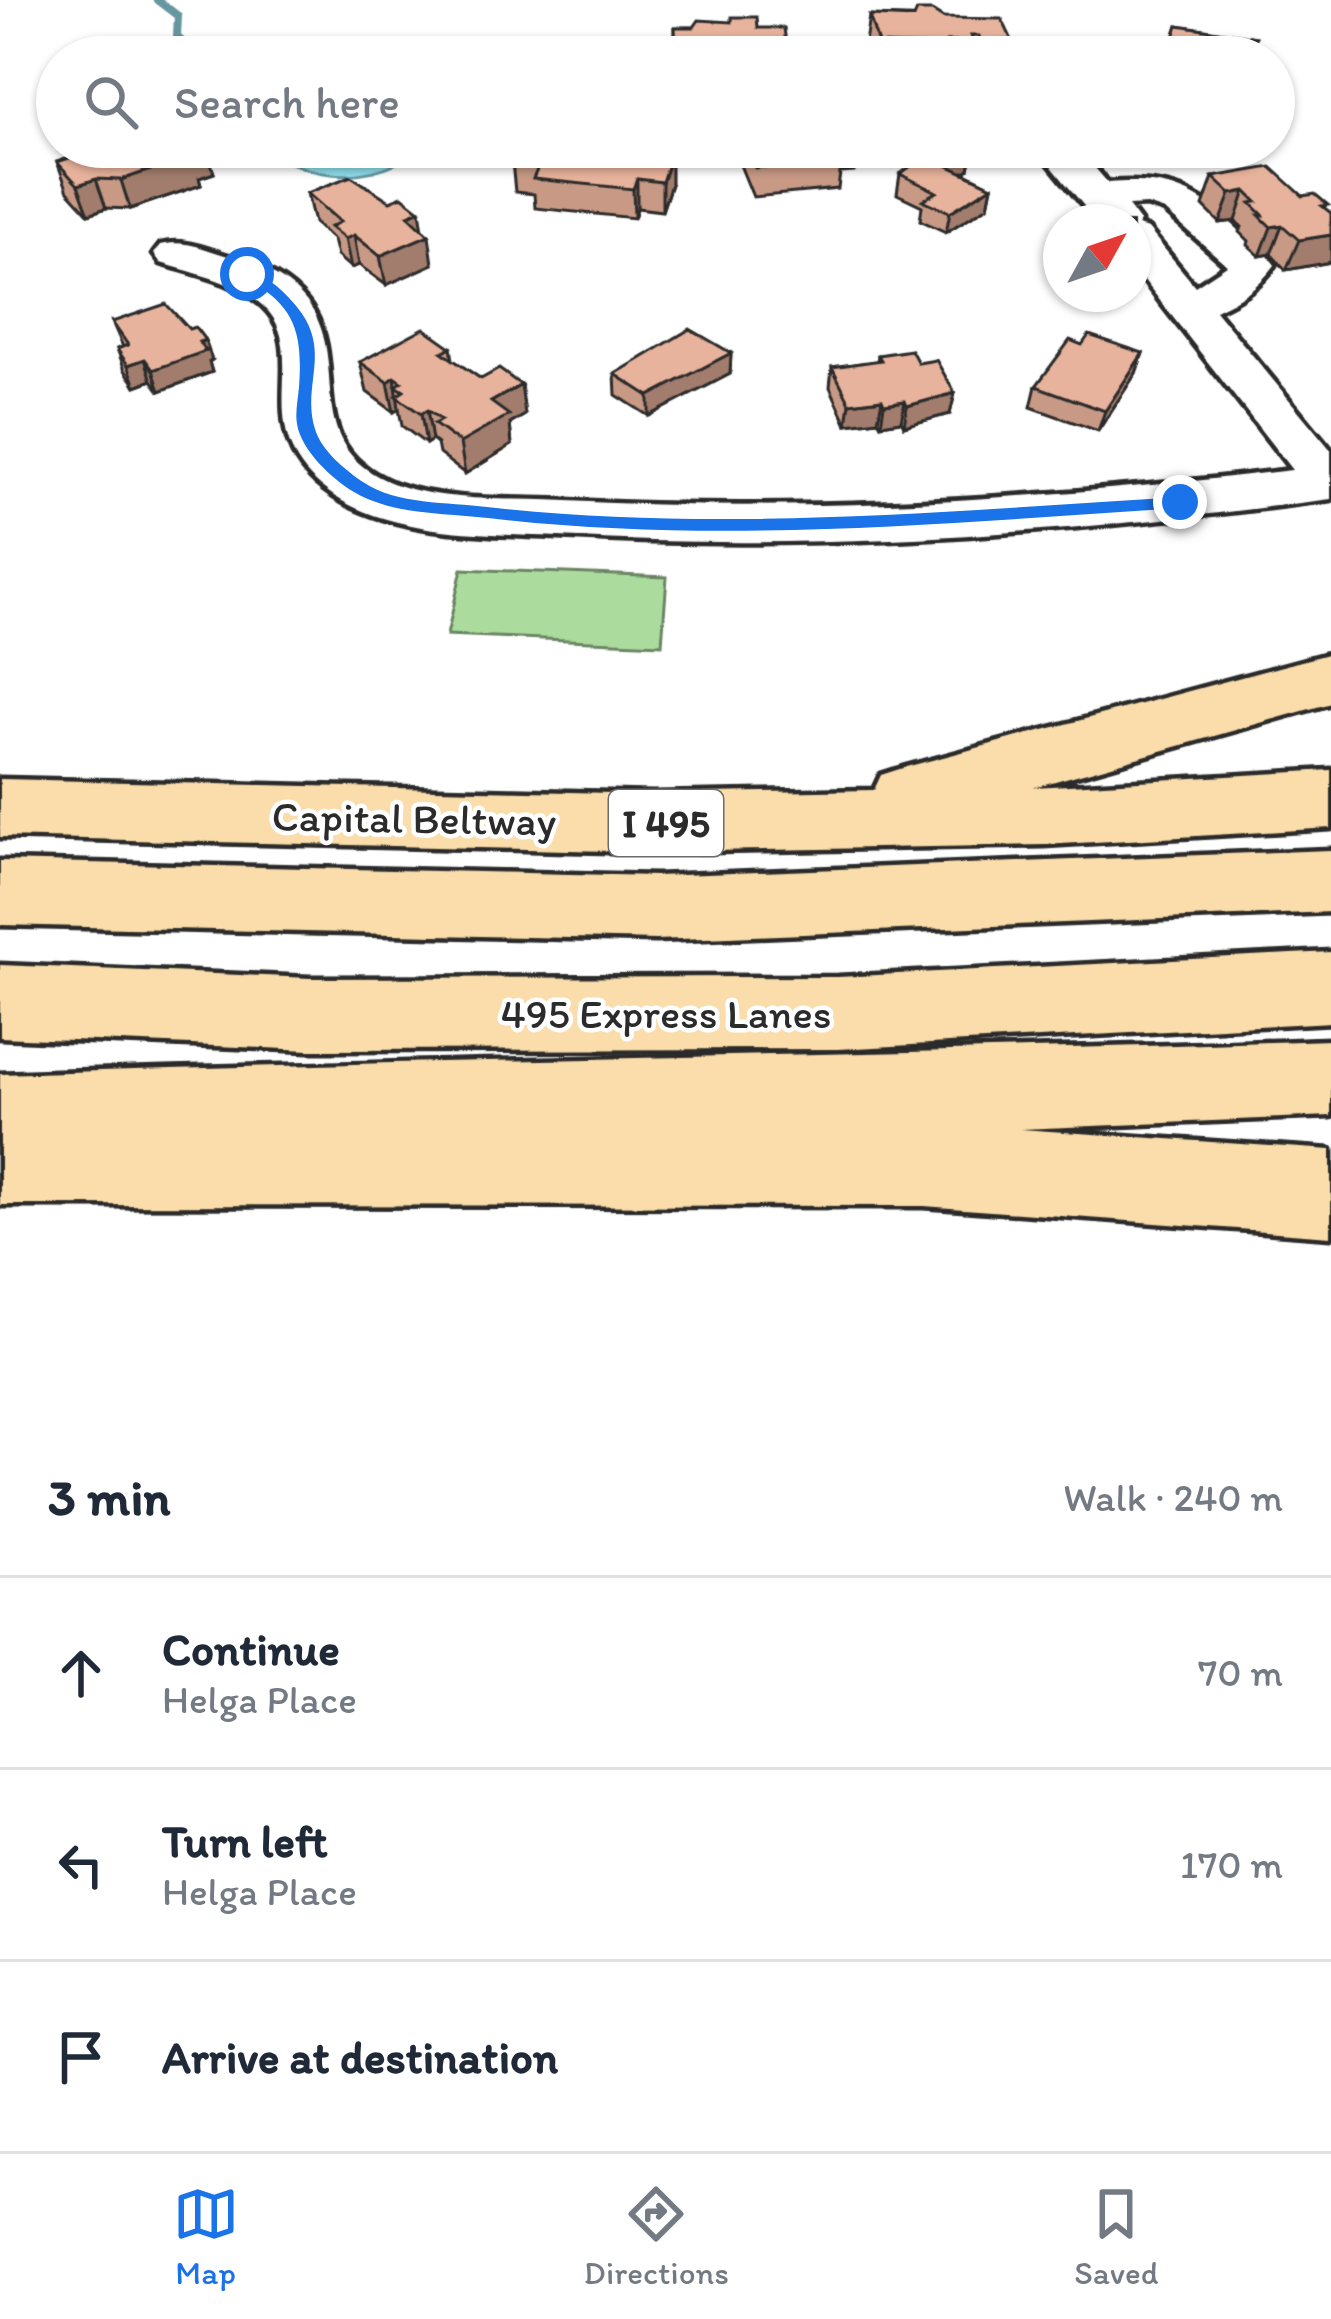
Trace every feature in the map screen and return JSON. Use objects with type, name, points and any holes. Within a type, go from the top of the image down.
[{"type":"highway","points":[[653,823],[860,808],[1331,678]]},
{"type":"highway","name":"Capital Beltway","points":[[0,808],[653,823],[1044,816],[1331,799]]},
{"type":"highway","points":[[0,893],[656,908],[1331,881]]},
{"type":"highway","name":"495 Express Lanes","points":[[0,1001],[310,1014],[838,1013],[1331,987]]},
{"type":"highway","points":[[0,1114],[402,1100],[938,1093],[1331,1078]]},
{"type":"highway","points":[[0,1163],[924,1164],[1331,1193]]},
{"type":"street","points":[[1074,168],[1105,204]]},
{"type":"street","points":[[1121,204],[1150,192],[1180,202],[1252,265],[1227,289],[1188,305]]},
{"type":"street","points":[[176,254],[247,274],[272,286],[290,304],[304,325],[309,350],[304,423],[314,447],[358,487],[394,502],[584,524],[782,527],[1180,502],[1330,482]]},
{"type":"street","points":[[1151,260],[1330,482]]},
{"type":"green space","points":[[462,569],[667,577],[662,644],[447,635]]},
{"type":"water","points":[[304,168],[383,168],[346,175]]},
{"type":"building","points":[[917,11],[932,11],[943,18],[1002,19],[1010,36],[875,36],[869,16],[914,18]]},
{"type":"building","points":[[732,17],[757,17],[758,28],[784,28],[785,36],[675,36],[675,27],[694,27],[699,20],[732,22]]},
{"type":"building","points":[[1178,25],[1250,36],[1174,36]]},
{"type":"building","points":[[62,168],[156,168],[121,180],[96,179],[78,185]]},
{"type":"building","points":[[538,168],[667,168],[662,182],[637,179],[633,189],[533,179]]},
{"type":"building","points":[[908,168],[953,168],[992,186],[950,212],[923,200],[937,192],[900,174]]},
{"type":"building","points":[[1272,168],[1303,196],[1315,194],[1328,205],[1322,206],[1331,213],[1331,235],[1299,240],[1282,225],[1271,227],[1246,191],[1231,194],[1213,177]]},
{"type":"building","points":[[351,176],[390,201],[402,196],[420,210],[408,215],[429,235],[380,256],[354,235],[345,239],[330,227],[340,222],[307,193]]},
{"type":"building","points":[[166,304],[189,329],[195,327],[205,340],[199,342],[206,351],[153,370],[145,359],[128,365],[117,349],[128,345],[112,322]]},
{"type":"building","points":[[424,328],[451,347],[442,352],[481,379],[499,369],[521,385],[491,402],[509,415],[460,443],[434,424],[441,420],[427,410],[421,414],[396,396],[404,391],[396,386],[402,382],[395,377],[388,382],[360,362]]},
{"type":"building","points":[[690,329],[731,353],[649,396],[615,374]]},
{"type":"building","points":[[1089,335],[1143,353],[1105,411],[1036,386],[1070,340],[1082,345]]},
{"type":"building","points":[[911,350],[918,363],[936,360],[955,393],[907,406],[905,401],[884,404],[882,399],[850,403],[832,367],[881,360],[878,355]]},
{"type":"waterway","points":[[157,0],[178,16],[177,36]]},
{"type":"route","points":[[247,274],[272,286],[304,325],[309,350],[304,423],[314,447],[358,487],[394,502],[584,524],[695,528],[782,527],[1180,502]]}]
